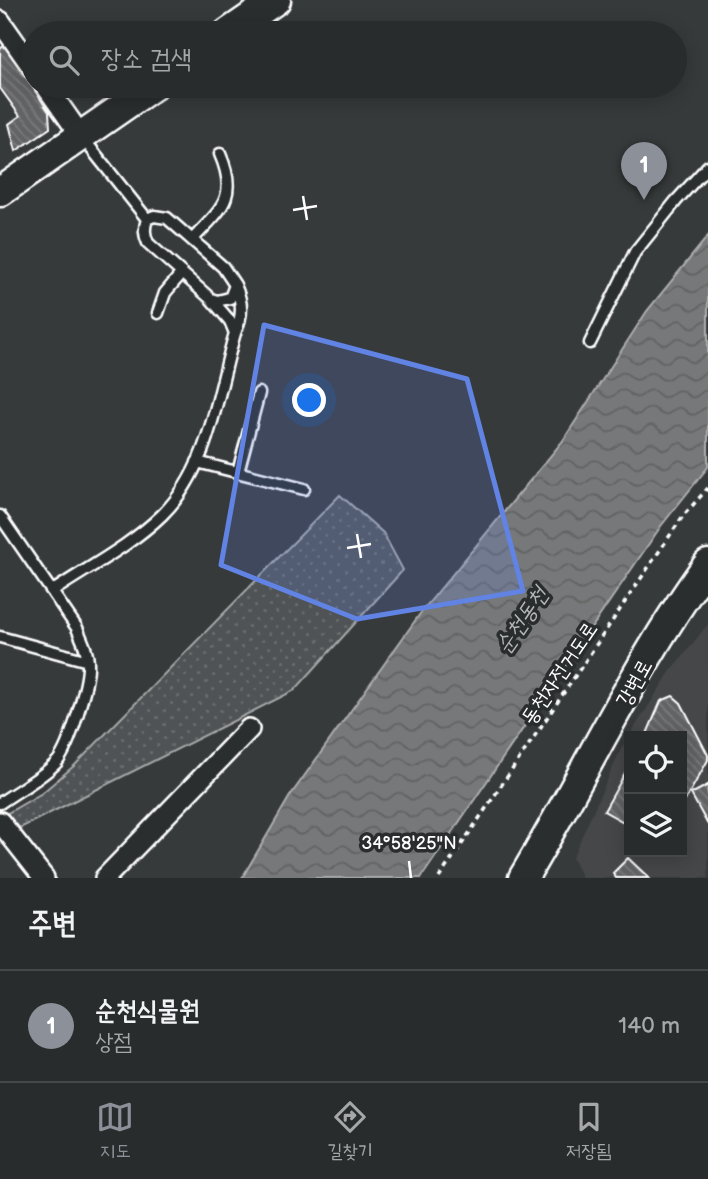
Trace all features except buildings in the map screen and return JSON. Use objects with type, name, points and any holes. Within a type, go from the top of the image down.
[{"type":"main road","points":[[246,21],[276,0]]},
{"type":"main road","points":[[0,192],[136,98]]},
{"type":"main road","name":"강변로","points":[[523,878],[674,611],[708,564]]},
{"type":"street","points":[[0,21],[21,51]]},
{"type":"street","points":[[54,98],[81,136]]},
{"type":"street","points":[[105,878],[249,729]]},
{"type":"street","points":[[0,822],[44,878]]},
{"type":"lane","points":[[81,136],[147,219],[144,235],[148,243],[211,299],[230,321],[235,333]]},
{"type":"lane","points":[[192,240],[224,206],[228,195],[227,170],[220,154]]},
{"type":"lane","points":[[590,343],[635,252],[708,166]]},
{"type":"lane","points":[[53,591],[154,523],[176,499],[197,462],[210,428],[241,319],[242,307],[235,285],[223,267],[167,218],[154,216],[147,219]]},
{"type":"lane","points":[[158,313],[165,293],[181,274]]},
{"type":"lane","points":[[211,299],[217,301],[230,298],[235,285]]},
{"type":"lane","points":[[238,472],[259,393]]},
{"type":"lane","points":[[197,462],[304,489]]},
{"type":"lane","points":[[0,516],[77,628],[86,648],[89,666],[78,713],[62,755],[55,764],[0,803]]},
{"type":"lane","points":[[0,637],[88,661]]},
{"type":"path","name":"동천자전거도로","points":[[439,878],[683,516],[708,488]]},
{"type":"highlighted area","points":[[264,325],[467,379],[523,591],[357,619],[221,565]]},
{"type":"shaded area","points":[[340,495],[383,533],[403,570],[295,690],[20,828],[6,814],[42,793],[75,765]]},
{"type":"shaded area","points":[[708,624],[708,878],[582,878],[572,858],[624,744],[624,857],[687,857],[687,731],[632,731],[670,672]]},
{"type":"water","name":"순천동천","points":[[708,236],[708,467],[661,526],[421,878],[242,878],[290,796],[422,611],[562,442],[647,311]]},
{"type":"place","name":"순천식물원","points":[[644,200]]}]
